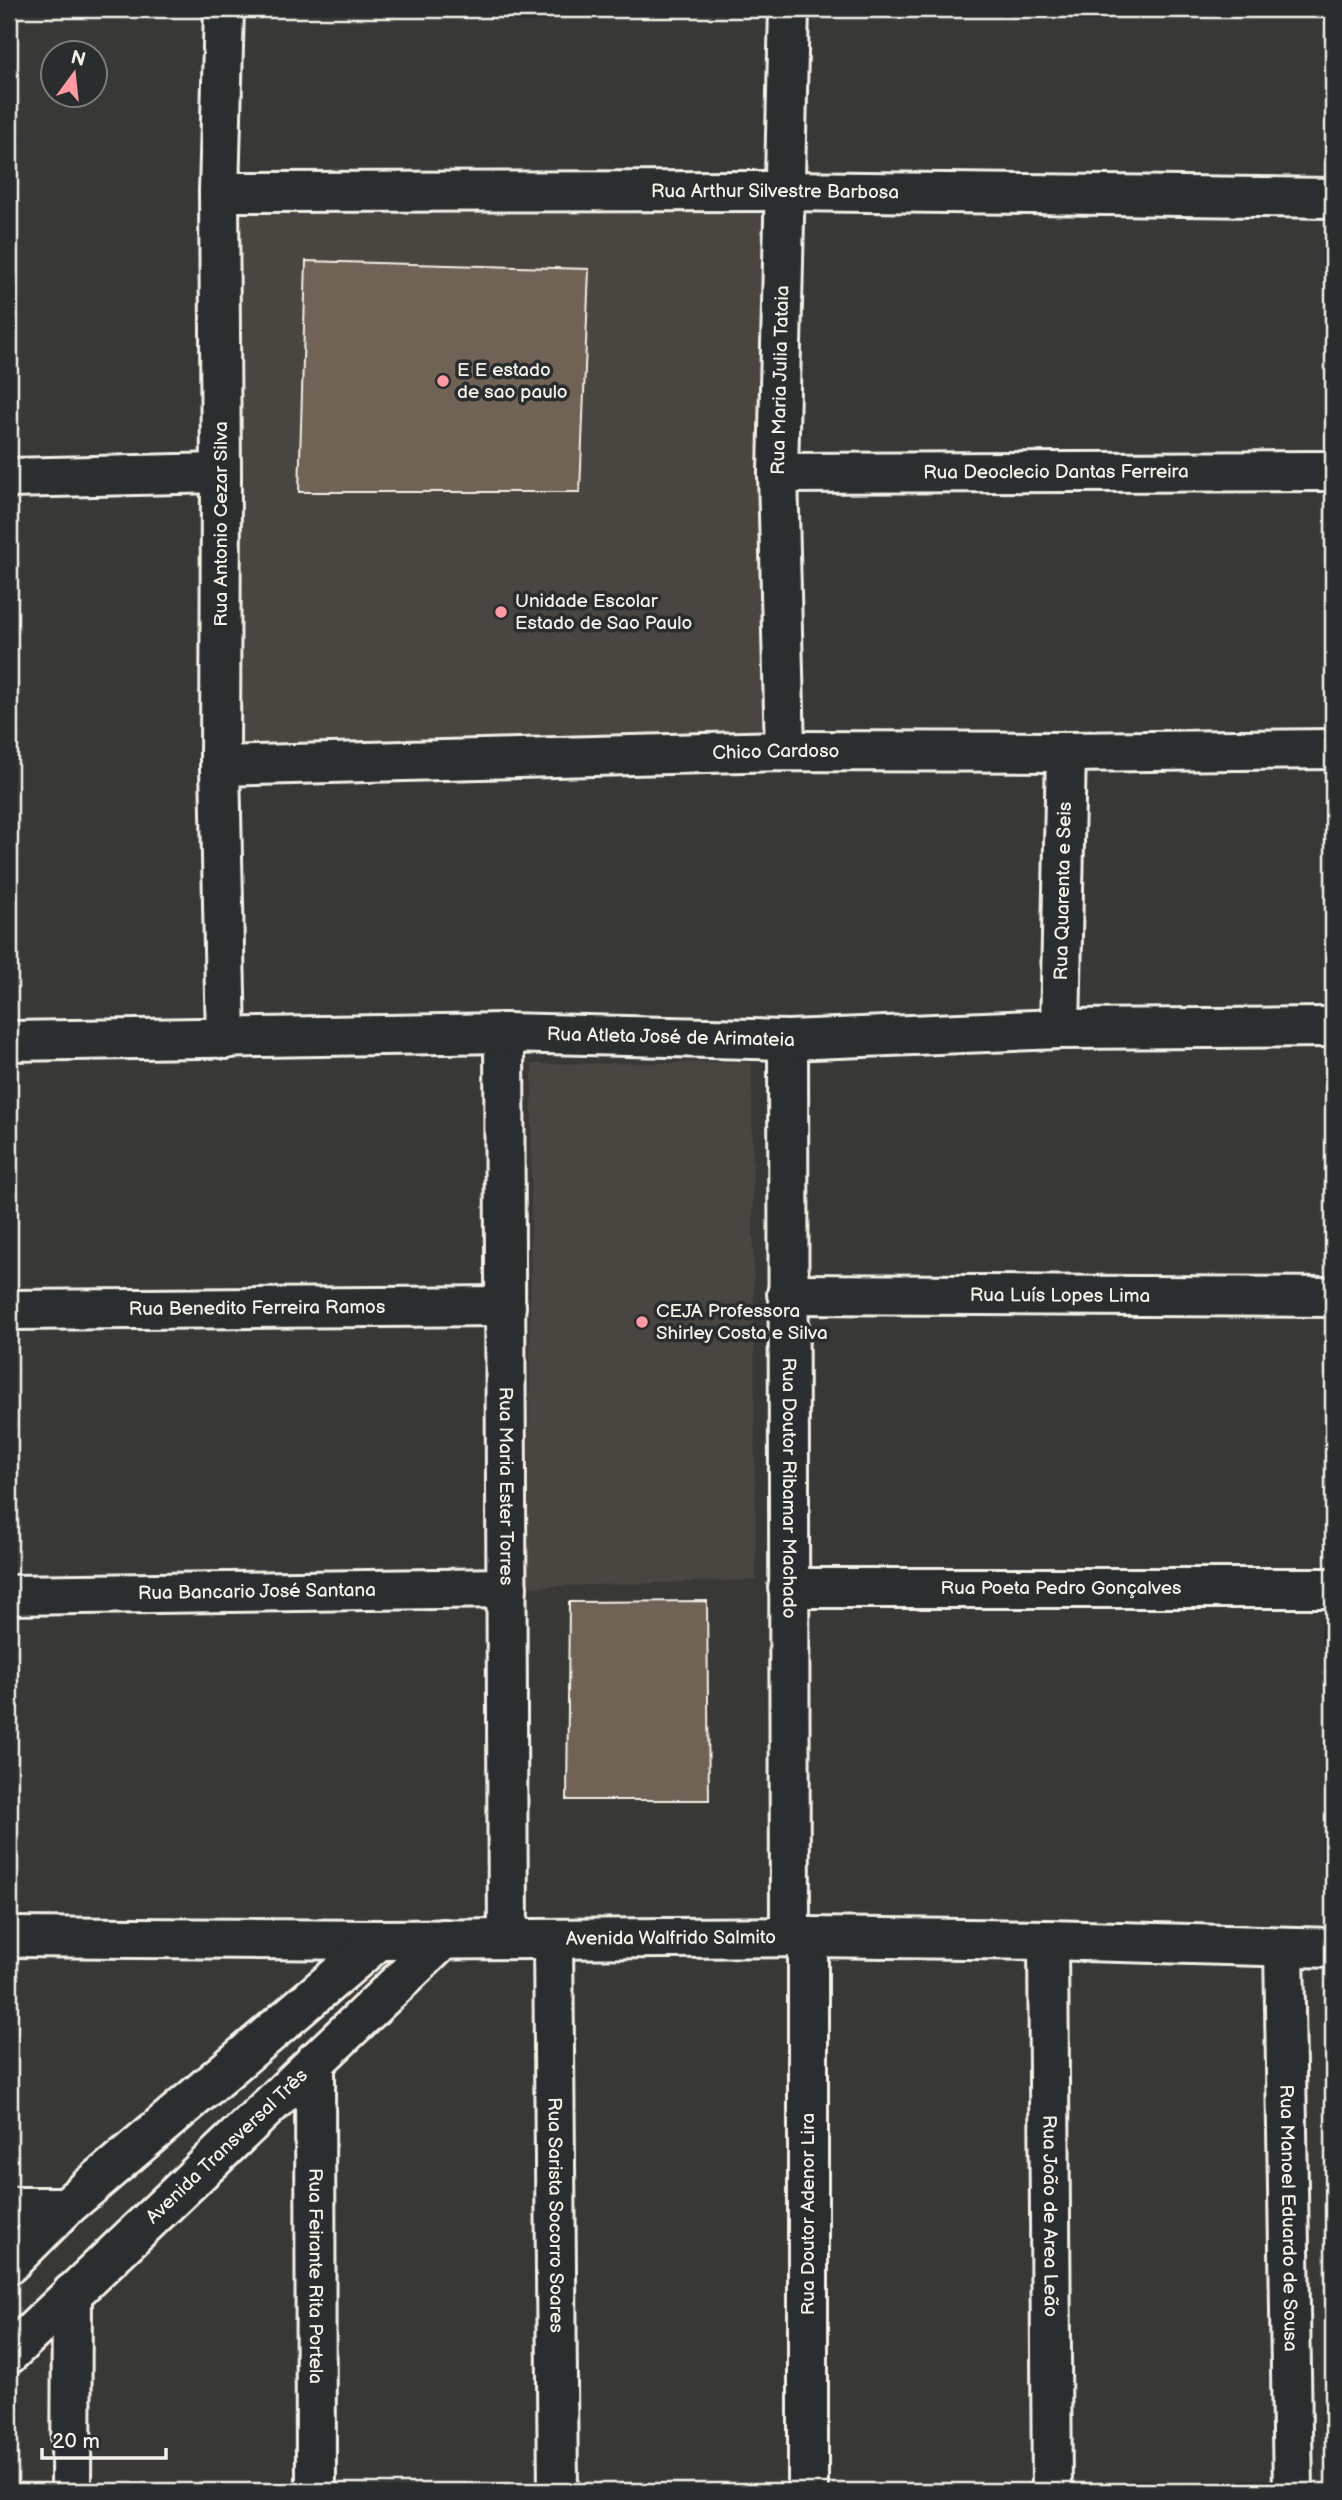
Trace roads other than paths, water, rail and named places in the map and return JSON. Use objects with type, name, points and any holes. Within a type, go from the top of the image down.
[{"type":"street","name":"Rua Antonio Cezar Silva","points":[[224,9],[219,192],[220,766],[226,1038]]},
{"type":"street","name":"Rua Maria Julia Tataia","points":[[785,751],[778,473],[789,9]]},
{"type":"street","name":"Rua Arthur Silvestre Barbosa","points":[[219,192],[786,191],[1333,198]]},
{"type":"street","name":"Rua Deoclecio Dantas Ferreira","points":[[778,473],[1333,471]]},
{"type":"street","points":[[9,478],[221,473]]},
{"type":"street","name":"Chico Cardoso","points":[[220,766],[785,751],[1333,749]]},
{"type":"street","name":"Rua Quarenta e Seis","points":[[1060,1029],[1066,752]]},
{"type":"street","name":"Rua Atleta José de Arimateia","points":[[9,1041],[504,1033],[789,1040],[1060,1029],[1333,1027]]},
{"type":"street","name":"Rua Maria Ester Torres","points":[[504,1033],[508,1938]]},
{"type":"street","name":"Rua Doutor Ribamar Machado","points":[[789,1040],[788,1588],[799,1937]]},
{"type":"street","name":"Rua Luís Lopes Lima","points":[[787,1294],[1333,1297]]},
{"type":"street","name":"Rua Benedito Ferreira Ramos","points":[[9,1310],[506,1306]]},
{"type":"street","name":"Rua Bancario José Santana","points":[[9,1595],[507,1588]]},
{"type":"street","name":"Rua Poeta Pedro Gonçalves","points":[[788,1588],[1333,1588]]},
{"type":"street","name":"Avenida Walfrido Salmito","points":[[9,1937],[379,1940],[799,1937],[1048,1940],[1333,1948]]},
{"type":"street","name":"Rua Doutor Adenor Lira","points":[[799,1937],[808,2491]]},
{"type":"street","name":"Avenida Transversal Três","points":[[9,2354],[444,1938]]},
{"type":"street","name":"Rua Sarista Socorro Soares","points":[[552,1939],[558,2491]]},
{"type":"street","points":[[9,2264],[66,2207],[379,1940]]},
{"type":"street","name":"Rua João de Area Leão","points":[[1048,1940],[1052,2491]]},
{"type":"street","name":"Rua Manoel Eduardo de Sousa","points":[[1284,1947],[1293,2491]]},
{"type":"street","name":"Rua Feirante Rita Portela","points":[[315,2061],[316,2491]]},
{"type":"street","points":[[9,2207],[66,2207]]},
{"type":"street","points":[[71,2491],[72,2293]]},
{"type":"place","name":"E E estado de sao paulo","points":[[443,381]]},
{"type":"place","name":"Unidade Escolar Estado de Sao Paulo","points":[[501,612]]},
{"type":"place","name":"CEJA Professora Shirley Costa e Silva","points":[[642,1322]]}]
